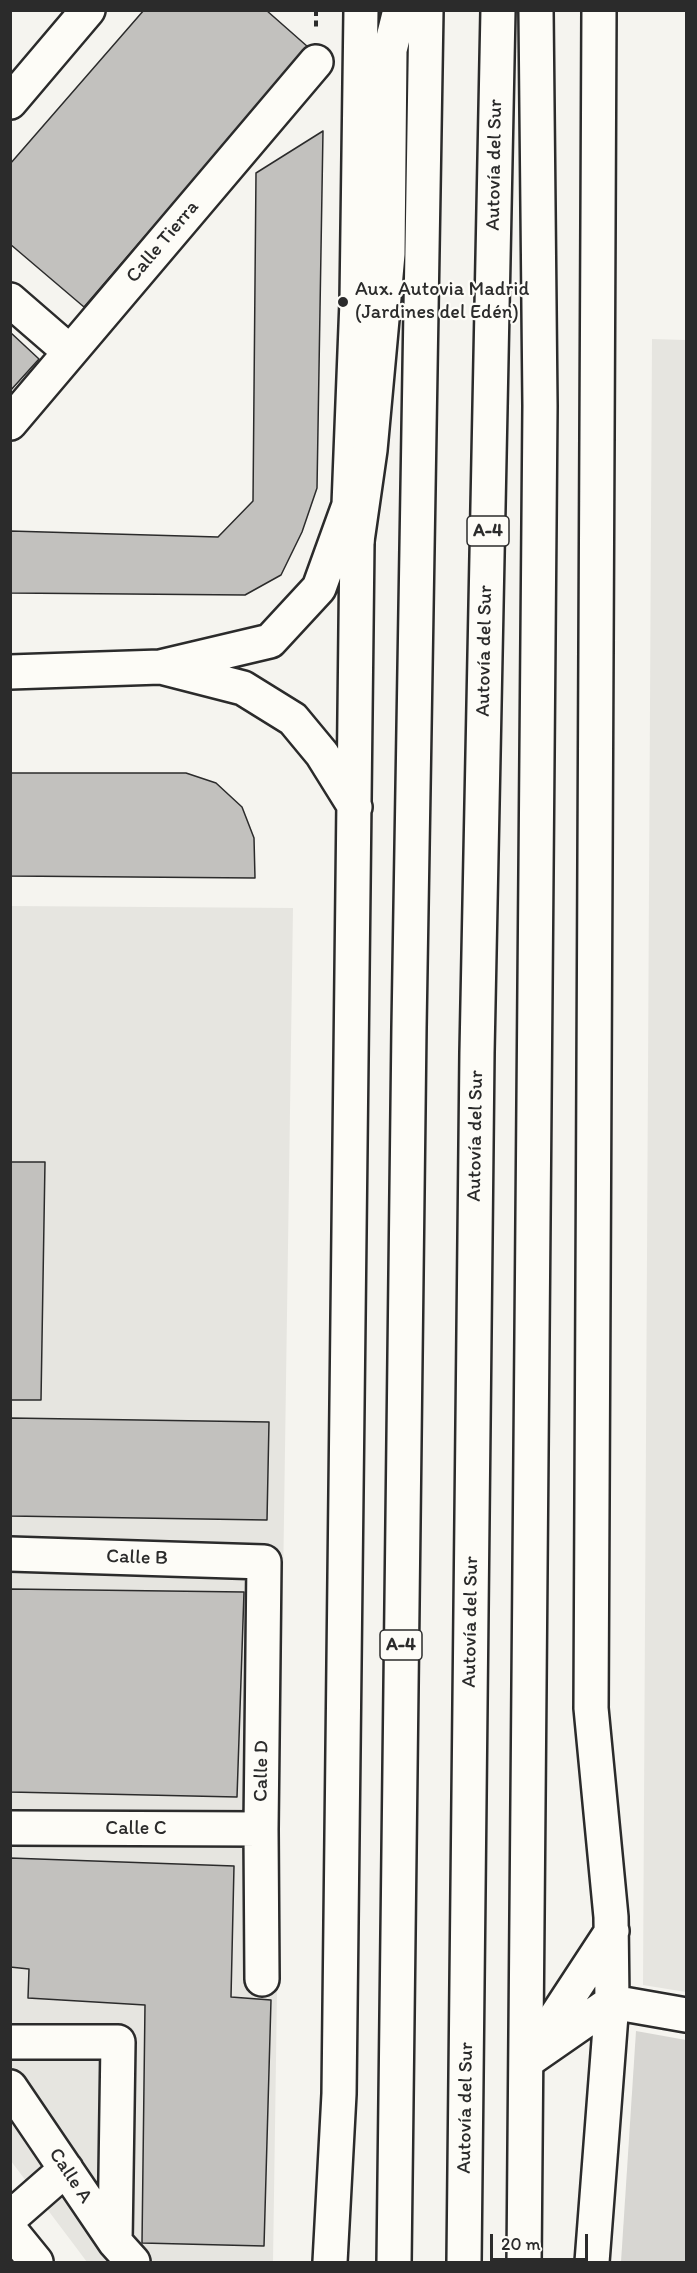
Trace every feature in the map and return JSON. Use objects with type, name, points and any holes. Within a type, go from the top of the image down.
[{"type":"main road","points":[[10,102],[88,10]]},
{"type":"main road","points":[[357,542],[349,505],[357,302],[361,10]]},
{"type":"main road","points":[[330,2262],[339,2094],[357,542],[370,450],[388,254],[390,50],[400,10]]},
{"type":"main road","name":"A-4","points":[[394,2262],[409,1027],[426,10]]},
{"type":"main road","name":"Autovía del Sur","points":[[464,2262],[477,1052],[498,10]]},
{"type":"main road","points":[[524,2262],[540,418],[536,10]]},
{"type":"main road","points":[[592,2262],[612,2002],[612,1931],[591,1708],[599,10]]},
{"type":"main road","name":"Calle Tierra","points":[[10,423],[316,62]]},
{"type":"main road","points":[[10,300],[70,352]]},
{"type":"main road","points":[[10,672],[160,667],[270,642],[319,588],[349,505]]},
{"type":"main road","points":[[160,667],[243,688],[293,720],[322,754],[354,807]]},
{"type":"main road","name":"Calle B","points":[[10,1554],[264,1562]]},
{"type":"main road","name":"Calle D","points":[[262,1979],[264,1562]]},
{"type":"main road","name":"Calle C","points":[[10,1828],[261,1829]]},
{"type":"main road","points":[[527,2061],[612,1931]]},
{"type":"main road","points":[[527,2061],[612,2002],[687,2015]]},
{"type":"main road","points":[[10,2042],[118,2042],[124,2252]]},
{"type":"main road","name":"Calle A","points":[[10,2087],[124,2252]]},
{"type":"main road","points":[[10,2218],[66,2169]]},
{"type":"main road","points":[[10,2230],[36,2262]]},
{"type":"shaded area","points":[[652,339],[686,340],[686,1992],[643,1985]]},
{"type":"shaded area","points":[[11,906],[293,908],[273,2262],[87,2262],[11,2161]]},
{"type":"shaded area","points":[[636,2031],[686,2040],[686,2262],[621,2262]]},
{"type":"building","points":[[144,10],[266,10],[308,47],[84,307],[10,244],[10,164]]},
{"type":"building","points":[[323,131],[317,488],[302,532],[281,575],[245,595],[10,593],[10,531],[218,537],[253,501],[256,173]]},
{"type":"building","points":[[10,332],[39,359],[10,391]]},
{"type":"building","points":[[10,773],[186,773],[216,783],[242,807],[254,838],[255,878],[10,876]]},
{"type":"building","points":[[10,1162],[45,1162],[41,1400],[10,1400]]},
{"type":"building","points":[[10,1418],[269,1422],[267,1520],[10,1516]]},
{"type":"building","points":[[10,1589],[244,1592],[237,1797],[10,1792]]},
{"type":"building","points":[[10,1858],[234,1866],[231,1997],[271,2000],[264,2246],[142,2243],[145,2005],[28,1998],[29,1969],[10,1967]]},
{"type":"place","name":"Aux. Autovia Madrid (Jardines del Edén)","points":[[343,302]]}]
